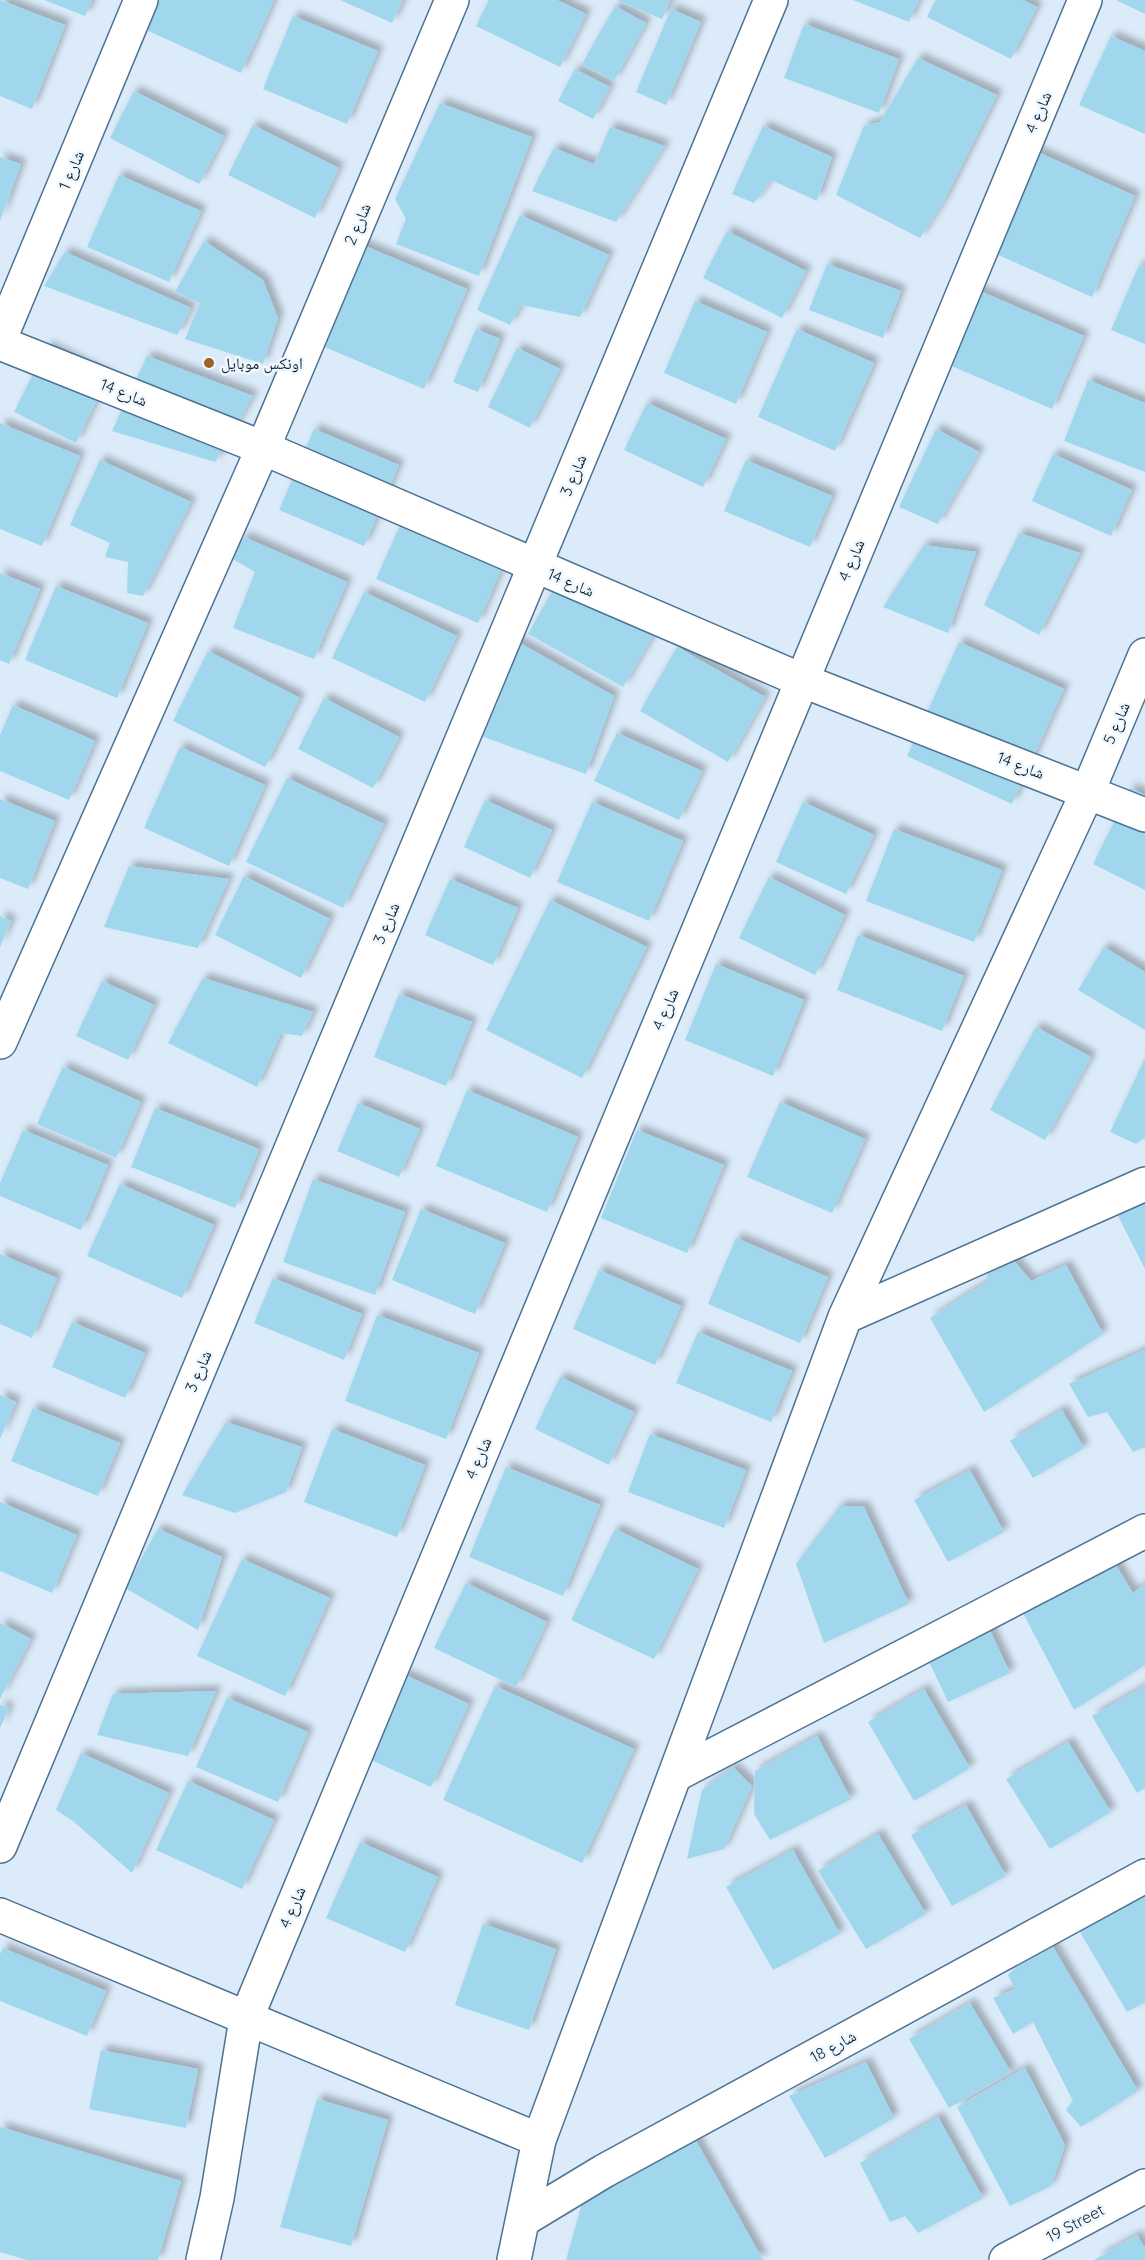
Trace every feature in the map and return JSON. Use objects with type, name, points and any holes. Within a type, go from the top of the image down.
[{"type":"street","name":"شارع 1","points":[[0,341],[141,0]]},
{"type":"street","name":"شارع 2","points":[[0,1042],[263,448],[452,0]]},
{"type":"street","name":"شارع 3","points":[[0,1846],[771,0]]},
{"type":"street","name":"شارع 4","points":[[203,2260],[217,2198],[246,2019],[1085,0]]},
{"type":"street","name":"شارع 14","points":[[0,341],[263,448],[801,680],[1145,815]]},
{"type":"street","name":"شارع 5","points":[[514,2260],[539,2140],[845,1317],[1088,791],[1145,655]]},
{"type":"street","points":[[845,1317],[1145,1184]]},
{"type":"street","points":[[675,1775],[1145,1531]]},
{"type":"street","name":"شارع 18","points":[[523,2220],[604,2171],[1145,1876]]},
{"type":"street","points":[[0,1915],[539,2140]]},
{"type":"street","name":"19 Street","points":[[1006,2260],[1145,2186]]},
{"type":"building","points":[[0,0],[65,25],[32,109],[0,96]]},
{"type":"building","points":[[44,0],[92,0],[85,16]]},
{"type":"building","points":[[147,0],[274,0],[241,73],[135,25]]},
{"type":"building","points":[[340,0],[403,0],[392,23]]},
{"type":"building","points":[[489,0],[557,0],[586,14],[560,67],[476,26]]},
{"type":"building","points":[[617,0],[670,0],[662,19]]},
{"type":"building","points":[[853,0],[919,0],[909,22]]},
{"type":"building","points":[[936,0],[1023,0],[1037,7],[1011,59],[927,17]]},
{"type":"building","points":[[1116,0],[1145,0],[1145,14]]},
{"type":"building","points":[[615,6],[646,23],[614,81],[582,64]]},
{"type":"building","points":[[671,9],[701,22],[666,105],[636,92]]},
{"type":"building","points":[[293,16],[378,51],[347,124],[263,89]]},
{"type":"building","points":[[804,24],[899,59],[879,113],[784,78]]},
{"type":"building","points":[[1111,36],[1145,51],[1145,134],[1079,105]]},
{"type":"building","points":[[918,58],[997,95],[944,201],[920,238],[836,195],[864,126],[880,122]]},
{"type":"building","points":[[575,69],[610,87],[593,119],[558,101]]},
{"type":"building","points":[[134,91],[224,136],[199,184],[110,138]]},
{"type":"building","points":[[440,103],[532,137],[479,276],[396,244],[406,219],[395,199]]},
{"type":"building","points":[[253,125],[339,168],[315,218],[228,175]]},
{"type":"building","points":[[763,126],[832,157],[817,201],[771,180],[754,203],[732,194]]},
{"type":"building","points":[[610,127],[665,146],[616,222],[532,191],[554,148],[594,164]]},
{"type":"building","points":[[1029,148],[1135,196],[1092,297],[987,250]]},
{"type":"building","points":[[0,157],[21,164],[0,221]]},
{"type":"building","points":[[119,175],[201,211],[169,282],[87,247]]},
{"type":"building","points":[[520,215],[609,255],[580,317],[521,305],[510,325],[477,310]]},
{"type":"building","points":[[727,231],[806,271],[782,318],[703,278]]},
{"type":"building","points":[[204,241],[263,280],[278,318],[263,364],[185,339],[200,303],[175,292]]},
{"type":"building","points":[[358,243],[467,289],[424,389],[315,343]]},
{"type":"building","points":[[65,252],[191,308],[177,335],[44,286]]},
{"type":"building","points":[[827,264],[901,291],[883,338],[809,310]]},
{"type":"building","points":[[1139,265],[1145,267],[1145,344],[1111,330]]},
{"type":"building","points":[[973,288],[1084,336],[1052,409],[942,362]]},
{"type":"building","points":[[695,301],[767,332],[736,404],[664,373]]},
{"type":"building","points":[[476,329],[500,339],[478,392],[453,382]]},
{"type":"building","points":[[797,329],[874,363],[835,451],[758,417]]},
{"type":"building","points":[[47,346],[108,377],[76,443],[14,412]]},
{"type":"building","points":[[517,348],[560,369],[530,428],[488,407]]},
{"type":"building","points":[[147,356],[253,396],[215,462],[112,431]]},
{"type":"building","points":[[1088,380],[1145,403],[1145,472],[1064,441]]},
{"type":"building","points":[[647,403],[726,439],[703,487],[624,450]]},
{"type":"building","points":[[0,423],[80,456],[42,546],[0,529]]},
{"type":"building","points":[[314,429],[399,465],[364,546],[279,510]]},
{"type":"building","points":[[936,429],[979,452],[938,524],[899,507]]},
{"type":"building","points":[[1053,454],[1132,490],[1111,536],[1032,501]]},
{"type":"building","points":[[100,460],[191,502],[143,596],[127,593],[128,562],[105,557],[110,543],[70,525]]},
{"type":"building","points":[[746,460],[832,496],[810,547],[724,511]]},
{"type":"building","points":[[401,523],[502,567],[478,623],[376,579]]},
{"type":"building","points":[[1019,533],[1080,553],[1039,635],[984,605]]},
{"type":"building","points":[[244,537],[347,582],[314,659],[233,628],[255,572],[231,558]]},
{"type":"building","points":[[924,545],[976,552],[948,633],[883,607]]},
{"type":"building","points":[[563,572],[659,625],[623,687],[528,634]]},
{"type":"building","points":[[0,573],[40,589],[9,664],[0,660]]},
{"type":"building","points":[[56,586],[148,623],[117,698],[25,660]]},
{"type":"building","points":[[364,592],[457,636],[425,702],[332,658]]},
{"type":"building","points":[[511,638],[614,696],[586,774],[473,733]]},
{"type":"building","points":[[959,642],[1064,689],[1012,804],[907,756]]},
{"type":"building","points":[[677,647],[765,697],[728,762],[640,711]]},
{"type":"building","points":[[208,651],[300,698],[265,767],[173,721]]},
{"type":"building","points":[[324,698],[399,737],[373,788],[298,749]]},
{"type":"building","points":[[13,705],[95,741],[69,800],[0,771],[0,735]]},
{"type":"building","points":[[617,733],[702,771],[679,820],[594,781]]},
{"type":"building","points":[[180,747],[265,785],[229,866],[144,828]]},
{"type":"building","points":[[287,778],[384,824],[343,908],[246,862]]},
{"type":"building","points":[[1131,788],[1145,795],[1145,890],[1093,864]]},
{"type":"building","points":[[0,799],[55,821],[28,889],[0,878]]},
{"type":"building","points":[[485,800],[552,830],[530,878],[464,847]]},
{"type":"building","points":[[592,802],[683,841],[649,921],[557,882]]},
{"type":"building","points":[[803,802],[874,835],[846,894],[776,862]]},
{"type":"building","points":[[894,829],[1002,870],[974,942],[866,901]]},
{"type":"building","points":[[129,866],[229,879],[198,948],[104,927]]},
{"type":"building","points":[[244,876],[330,919],[301,978],[215,935]]},
{"type":"building","points":[[769,877],[845,915],[815,975],[739,938]]},
{"type":"building","points":[[450,879],[518,908],[493,965],[425,935]]},
{"type":"building","points":[[550,900],[647,947],[582,1078],[486,1030]]},
{"type":"building","points":[[0,916],[11,921],[0,947]]},
{"type":"building","points":[[858,935],[964,976],[942,1031],[837,990]]},
{"type":"building","points":[[1104,947],[1145,972],[1145,1030],[1078,990]]},
{"type":"building","points":[[716,964],[804,1000],[773,1076],[685,1040]]},
{"type":"building","points":[[203,978],[313,1012],[302,1036],[281,1033],[257,1087],[168,1043]]},
{"type":"building","points":[[102,981],[154,1005],[128,1060],[76,1036]]},
{"type":"building","points":[[399,994],[472,1022],[446,1086],[374,1057]]},
{"type":"building","points":[[1036,1027],[1091,1057],[1045,1140],[990,1110]]},
{"type":"building","points":[[1145,1058],[1145,1137],[1136,1144],[1110,1132]]},
{"type":"building","points":[[63,1067],[141,1102],[116,1158],[37,1124]]},
{"type":"building","points":[[467,1090],[578,1137],[547,1212],[436,1166]]},
{"type":"building","points":[[780,1102],[865,1139],[832,1213],[747,1177]]},
{"type":"building","points":[[358,1103],[420,1129],[399,1177],[337,1151]]},
{"type":"building","points":[[155,1108],[259,1149],[235,1208],[131,1167]]},
{"type":"building","points":[[23,1130],[108,1165],[81,1230],[0,1196],[0,1183]]},
{"type":"building","points":[[637,1130],[724,1165],[687,1253],[601,1218]]},
{"type":"building","points":[[313,1179],[405,1212],[375,1295],[283,1262]]},
{"type":"building","points":[[120,1184],[214,1225],[182,1298],[87,1256]]},
{"type":"building","points":[[1145,1188],[1145,1269],[1112,1204]]},
{"type":"building","points":[[421,1209],[505,1243],[475,1314],[392,1280]]},
{"type":"building","points":[[736,1238],[828,1277],[800,1343],[708,1304]]},
{"type":"building","points":[[1004,1249],[1031,1281],[1066,1265],[1103,1334],[984,1412],[930,1318],[987,1282],[988,1257]]},
{"type":"building","points":[[0,1254],[57,1278],[32,1338],[0,1324]]},
{"type":"building","points":[[599,1270],[681,1306],[655,1365],[573,1329]]},
{"type":"building","points":[[273,1278],[362,1314],[344,1360],[254,1323]]},
{"type":"building","points":[[377,1315],[479,1353],[446,1439],[345,1401]]},
{"type":"building","points":[[72,1322],[145,1353],[125,1398],[52,1367]]},
{"type":"building","points":[[698,1332],[792,1371],[771,1422],[676,1383]]},
{"type":"building","points":[[1145,1350],[1145,1447],[1133,1452],[1107,1412],[1088,1417],[1069,1384]]},
{"type":"building","points":[[560,1377],[634,1412],[609,1465],[535,1429]]},
{"type":"building","points":[[0,1395],[16,1402],[0,1439]]},
{"type":"building","points":[[33,1408],[120,1443],[98,1496],[11,1461]]},
{"type":"building","points":[[1062,1410],[1084,1448],[1033,1478],[1010,1441]]},
{"type":"building","points":[[226,1422],[302,1447],[286,1492],[235,1513],[182,1495]]},
{"type":"building","points":[[332,1429],[425,1465],[397,1537],[304,1502]]},
{"type":"building","points":[[650,1434],[746,1470],[724,1528],[628,1492]]},
{"type":"building","points":[[506,1467],[600,1505],[563,1596],[469,1557]]},
{"type":"building","points":[[970,1470],[1004,1532],[948,1562],[914,1500]]},
{"type":"building","points":[[0,1502],[77,1535],[52,1593],[0,1571]]},
{"type":"building","points":[[840,1506],[864,1507],[909,1604],[824,1643],[796,1564]]},
{"type":"building","points":[[158,1529],[222,1557],[198,1630],[125,1588]]},
{"type":"building","points":[[615,1529],[698,1569],[654,1659],[571,1620]]},
{"type":"building","points":[[1104,1546],[1133,1593],[1145,1584],[1145,1665],[1074,1710],[1014,1596]]},
{"type":"building","points":[[242,1559],[330,1598],[285,1696],[197,1656]]},
{"type":"building","points":[[466,1583],[547,1622],[516,1687],[434,1648]]},
{"type":"building","points":[[986,1622],[1010,1673],[948,1702],[924,1651]]},
{"type":"building","points":[[0,1623],[31,1639],[0,1699]]},
{"type":"building","points":[[403,1674],[469,1704],[431,1787],[364,1757]]},
{"type":"building","points":[[495,1686],[634,1749],[582,1863],[443,1800]]},
{"type":"building","points":[[1145,1686],[1145,1788],[1137,1793],[1092,1716]]},
{"type":"building","points":[[924,1689],[970,1768],[914,1801],[868,1722]]},
{"type":"building","points":[[216,1691],[188,1756],[97,1735],[113,1694]]},
{"type":"building","points":[[227,1698],[308,1732],[278,1802],[196,1767]]},
{"type":"building","points":[[0,1705],[9,1708],[0,1728]]},
{"type":"building","points":[[817,1736],[851,1799],[770,1840],[754,1814],[755,1771]]},
{"type":"building","points":[[1068,1742],[1111,1812],[1050,1849],[1006,1779]]},
{"type":"building","points":[[81,1753],[169,1793],[132,1873],[73,1821],[56,1810]]},
{"type":"building","points":[[733,1767],[752,1786],[724,1849],[687,1859],[702,1790]]},
{"type":"building","points":[[188,1781],[274,1820],[242,1889],[156,1850]]},
{"type":"building","points":[[966,1805],[1006,1876],[952,1906],[911,1835]]},
{"type":"building","points":[[878,1834],[926,1914],[866,1949],[818,1871]]},
{"type":"building","points":[[360,1842],[438,1877],[405,1952],[326,1918]]},
{"type":"building","points":[[793,1850],[840,1934],[773,1970],[726,1887]]},
{"type":"building","points":[[1145,1882],[1145,2002],[1127,2012],[1074,1922]]},
{"type":"building","points":[[483,1924],[556,1949],[529,2030],[455,2005]]},
{"type":"building","points":[[1049,1940],[1138,2091],[1081,2127],[1066,2110],[1073,2101],[1033,2022],[1013,2034],[993,1998],[1015,1989],[1008,1975]]},
{"type":"building","points":[[3,1948],[106,1991],[87,2036],[0,2001],[0,1954]]},
{"type":"building","points":[[970,2003],[1011,2072],[949,2108],[909,2039]]},
{"type":"building","points":[[101,2050],[198,2069],[186,2128],[89,2109]]},
{"type":"building","points":[[866,2062],[894,2118],[825,2158],[789,2096]]},
{"type":"building","points":[[1025,2068],[1065,2145],[1051,2186],[1010,2206],[957,2107]]},
{"type":"building","points":[[317,2099],[388,2120],[351,2246],[280,2227]]},
{"type":"building","points":[[938,2117],[983,2198],[918,2233],[905,2216],[890,2222],[860,2163]]},
{"type":"building","points":[[0,2127],[181,2181],[158,2260],[27,2260],[0,2252]]},
{"type":"building","points":[[689,2128],[763,2260],[566,2260],[586,2189]]},
{"type":"building","points":[[1137,2235],[1145,2248],[1145,2260],[1094,2260]]},
{"type":"place","name":"اونكس موبايل","points":[[209,363]]}]
